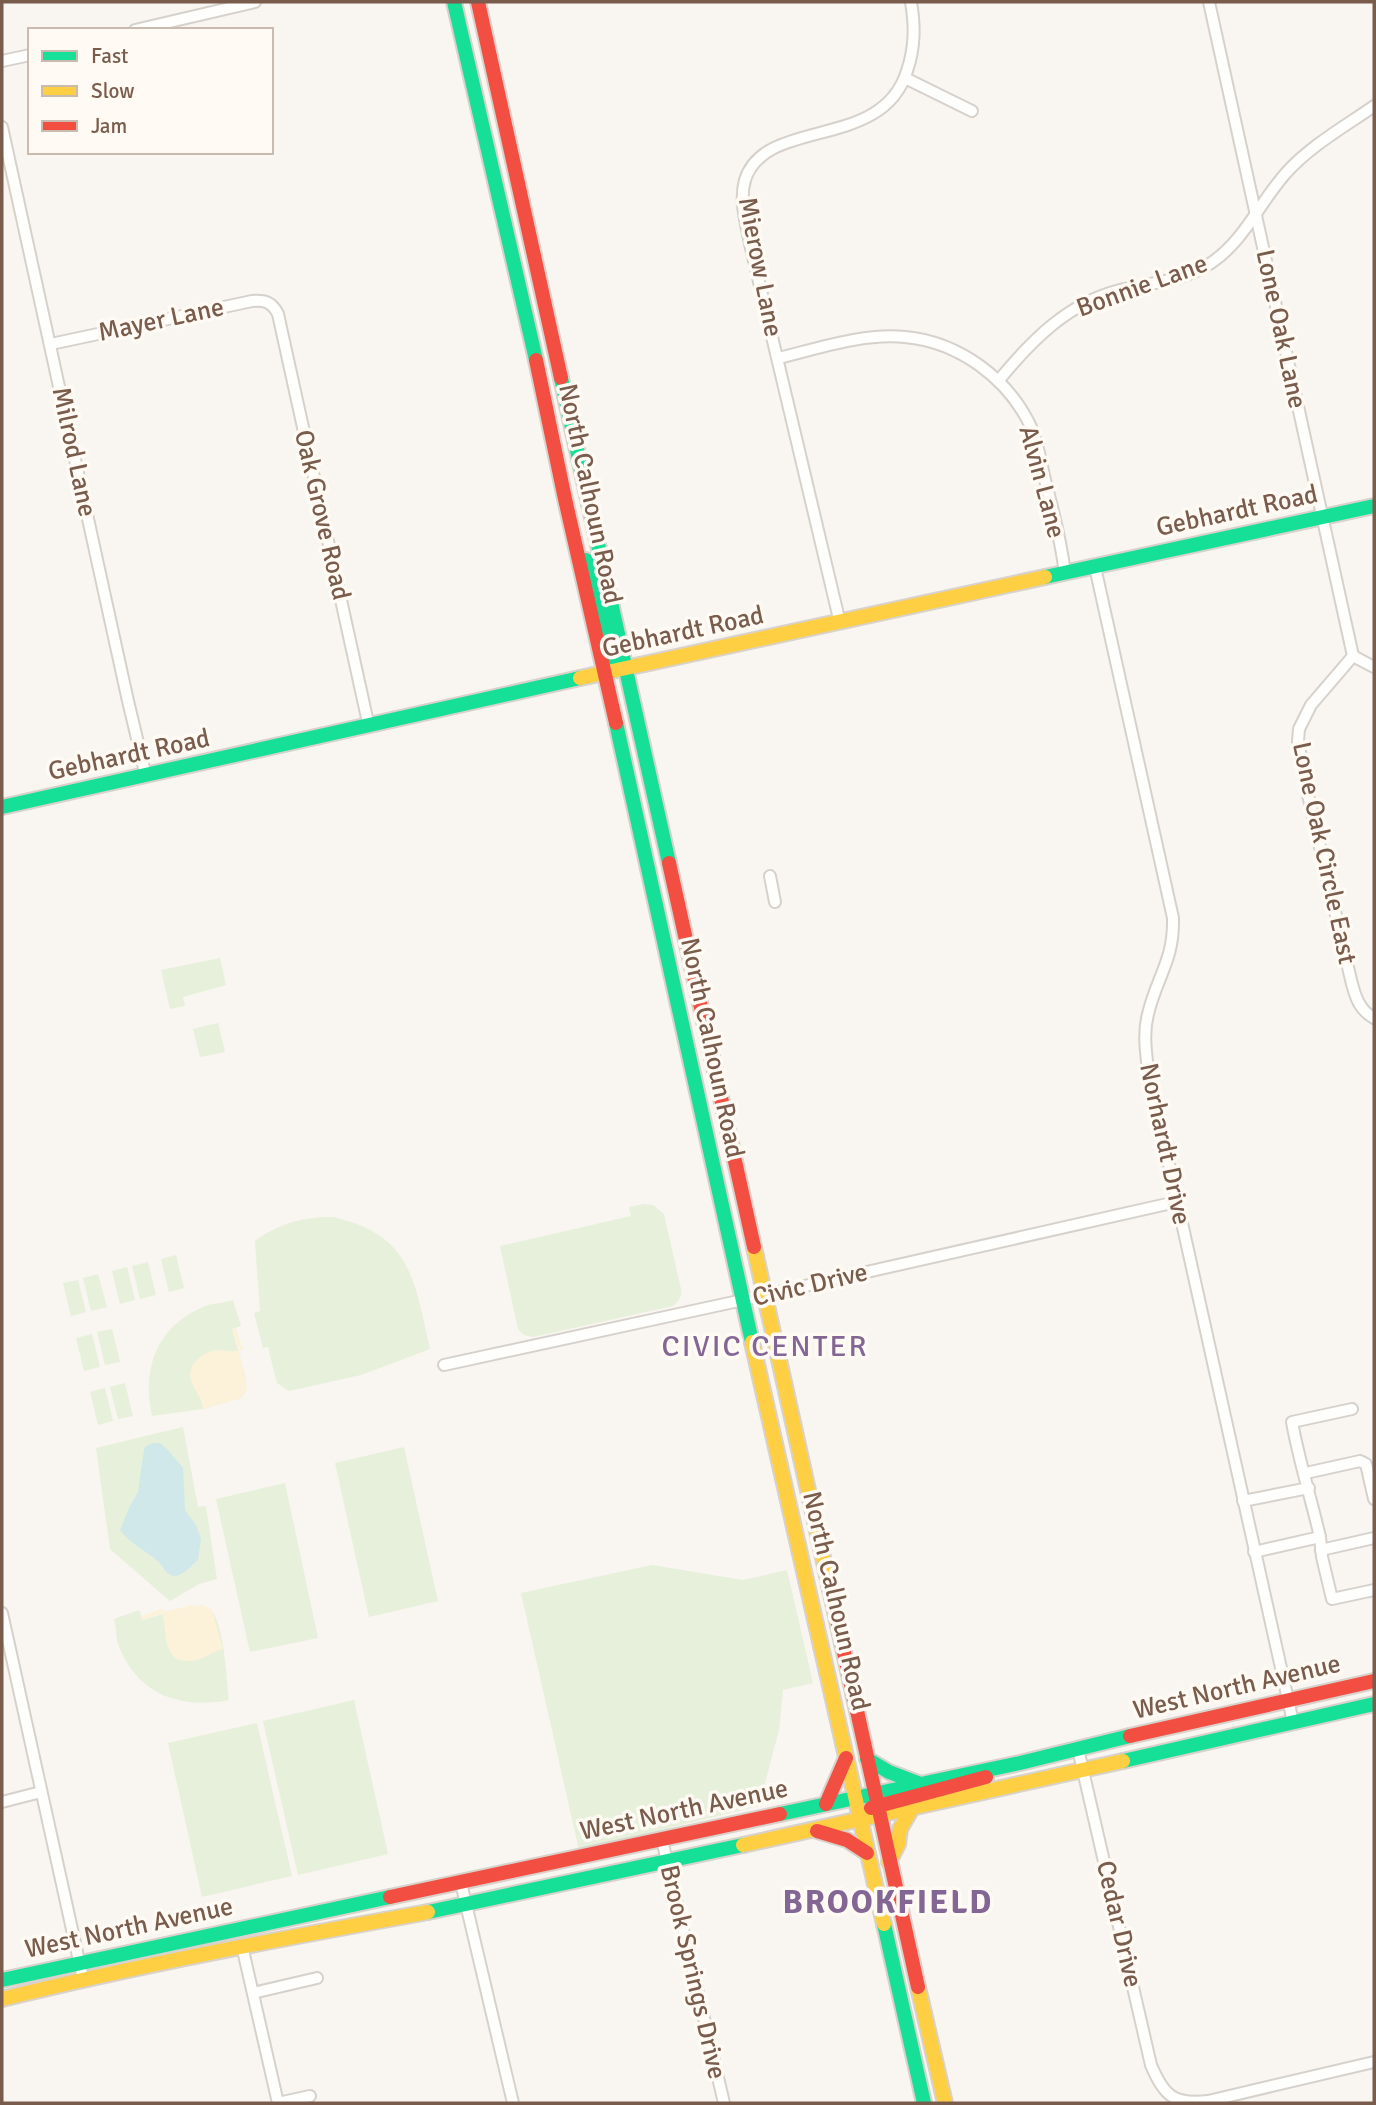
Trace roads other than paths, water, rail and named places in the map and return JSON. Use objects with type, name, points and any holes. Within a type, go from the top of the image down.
[{"type":"main road","name":"North Calhoun Road","points":[[454,2],[543,390],[816,1633],[847,1756],[859,1820],[924,2103]]},
{"type":"main road","name":"North Calhoun Road","points":[[478,2],[889,1863],[945,2103]]},
{"type":"main road","name":"Gebhardt Road","points":[[2,807],[1374,506]]},
{"type":"main road","points":[[569,516],[596,587],[613,665],[625,670]]},
{"type":"main road","points":[[605,673],[613,675],[617,682],[637,765],[654,796]]},
{"type":"main road","name":"West North Avenue","points":[[2,1999],[83,1979],[242,1946],[466,1905],[859,1820],[877,1805],[920,1784],[1374,1681]]},
{"type":"main road","name":"West North Avenue","points":[[2,1980],[855,1798],[877,1805],[912,1808],[1374,1704]]},
{"type":"main road","points":[[826,1804],[847,1756]]},
{"type":"main road","points":[[867,1759],[889,1772],[920,1784]]},
{"type":"main road","points":[[877,1805],[963,1785],[1020,1763]]},
{"type":"main road","points":[[889,1863],[898,1844],[900,1829],[912,1808]]},
{"type":"main road","points":[[814,1830],[847,1840],[867,1853]]},
{"type":"street","points":[[144,28],[256,2]]},
{"type":"street","name":"Mierow Lane","points":[[840,623],[745,217],[742,193],[745,178],[768,150],[849,125],[876,112],[893,95],[905,78],[913,54],[911,2]]},
{"type":"street","name":"Lone Oak Lane","points":[[1209,2],[1353,656]]},
{"type":"street","points":[[2,61],[28,55]]},
{"type":"street","points":[[905,78],[972,111]]},
{"type":"street","name":"Bonnie Lane","points":[[999,380],[1041,333],[1070,310],[1117,290],[1196,272],[1221,256],[1298,161],[1374,106]]},
{"type":"street","name":"Milrod Lane","points":[[2,127],[146,776]]},
{"type":"street","name":"Mayer Lane","points":[[51,344],[241,303],[259,301],[271,304]]},
{"type":"street","name":"Oak Grove Road","points":[[271,304],[278,314],[369,727]]},
{"type":"street","name":"Alvin Lane","points":[[779,358],[868,338],[904,337],[939,344],[999,380],[1021,410],[1036,441],[1065,573]]},
{"type":"street","name":"Norhardt Drive","points":[[1095,567],[1173,918],[1172,949],[1147,1016],[1145,1040],[1148,1070],[1293,1722]]},
{"type":"street","points":[[1353,656],[1374,667]]},
{"type":"street","name":"Lone Oak Circle East","points":[[1353,656],[1311,705],[1299,729],[1298,741],[1356,1000],[1367,1014],[1374,1018]]},
{"type":"street","points":[[770,876],[775,902]]},
{"type":"street","name":"Civic Drive","points":[[444,1364],[743,1300],[1176,1202]]},
{"type":"street","points":[[1352,1409],[1292,1422],[1300,1463],[1306,1473],[1332,1599],[1374,1590]]},
{"type":"street","points":[[1306,1473],[1360,1461],[1366,1464],[1374,1499]]},
{"type":"street","points":[[1243,1501],[1309,1488]]},
{"type":"street","points":[[1254,1552],[1320,1537]]},
{"type":"street","points":[[1321,1550],[1374,1538]]},
{"type":"street","points":[[2,1614],[3,1632],[83,1979]]},
{"type":"street","name":"Cedar Drive","points":[[1077,1749],[1151,2065],[1158,2082],[1170,2096],[1186,2102],[1208,2101],[1374,2062]]},
{"type":"street","points":[[2,1802],[41,1792]]},
{"type":"street","name":"Brook Springs Drive","points":[[662,1840],[724,2103]]},
{"type":"street","points":[[461,1883],[513,2103]]},
{"type":"street","points":[[242,1946],[278,2103],[310,2095]]},
{"type":"street","points":[[253,1993],[317,1978]]},
{"type":"water","points":[[153,1443],[160,1443],[183,1468],[185,1510],[196,1525],[201,1539],[198,1560],[185,1572],[175,1576],[167,1573],[159,1562],[120,1530],[138,1492],[144,1449]]},
{"type":"district","name":"CIVIC CENTER","points":[[765,1346]]},
{"type":"district","name":"BROOKFIELD","points":[[888,1902]]}]
